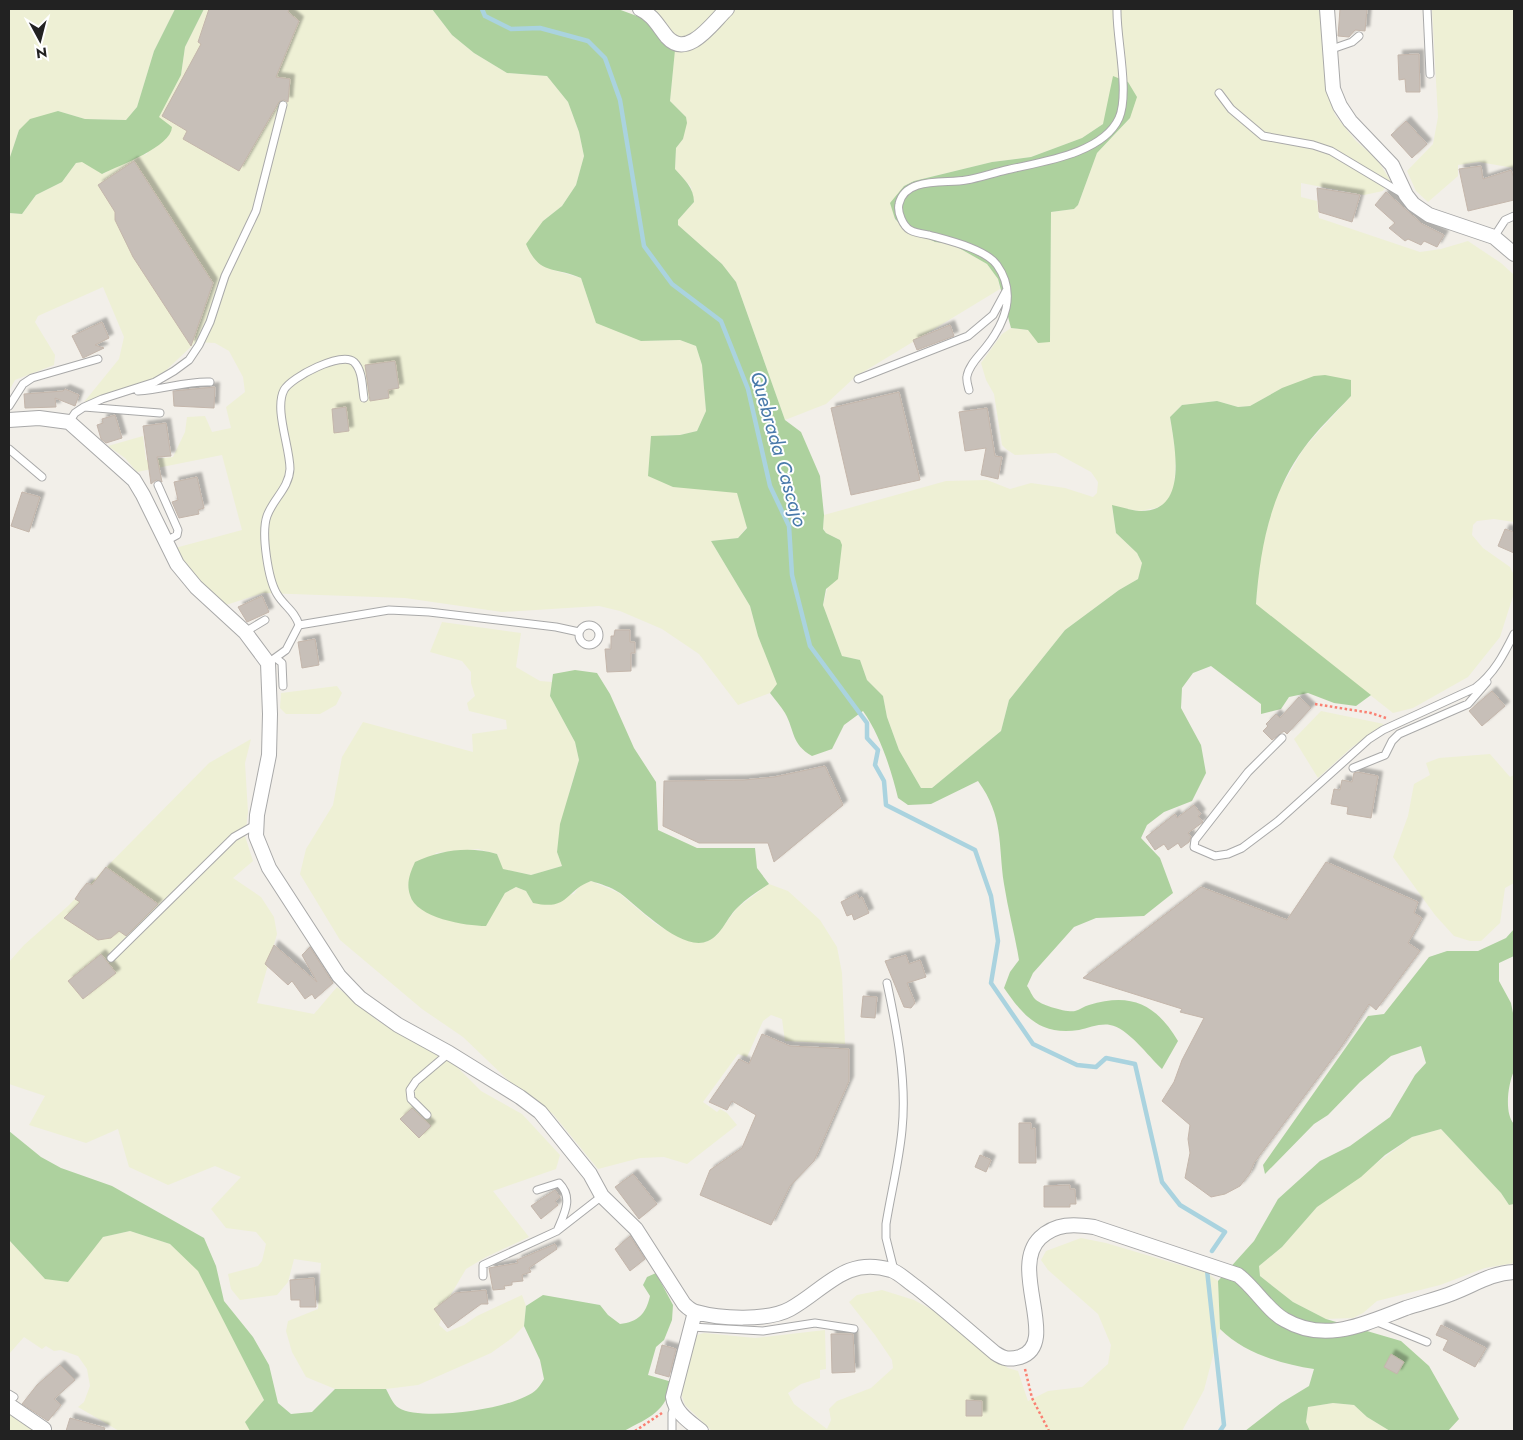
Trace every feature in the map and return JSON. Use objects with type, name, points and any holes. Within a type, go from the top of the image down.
[{"type":"street","points":[[640,9],[648,13],[668,38],[679,44],[691,43],[702,35],[727,9]]},
{"type":"street","points":[[1327,9],[1329,50],[1334,89],[1340,106],[1350,121],[1392,165],[1406,195],[1413,204],[1429,215],[1494,237],[1514,254]]},
{"type":"street","points":[[9,420],[39,418],[69,422],[134,480],[177,564],[196,587],[245,632],[272,661],[269,755],[262,781],[256,824],[259,847],[269,868],[339,976],[360,998],[411,1033],[449,1053],[520,1097],[540,1112],[590,1174],[602,1196],[636,1229],[684,1304],[695,1312],[727,1318],[747,1318],[788,1310],[848,1270],[864,1265],[894,1270],[1003,1358],[1012,1359],[1024,1356],[1033,1346],[1037,1325],[1028,1268],[1030,1253],[1044,1234],[1056,1227],[1074,1224],[1094,1227],[1238,1275],[1252,1285],[1284,1320],[1309,1329],[1330,1332],[1374,1321],[1454,1293],[1494,1275],[1514,1272]]},
{"type":"street","points":[[695,1312],[673,1397],[675,1404],[702,1431]]},
{"type":"street","points":[[11,1399],[44,1429]]},
{"type":"lane","points":[[969,390],[967,377],[970,367],[995,336],[1006,314],[1004,277],[996,263],[979,252],[910,230],[901,219],[899,204],[902,198],[915,186],[945,181],[964,181],[1059,158],[1094,144],[1108,133],[1118,119],[1121,110],[1122,63],[1117,9]]},
{"type":"lane","points":[[1427,9],[1430,74]]},
{"type":"lane","points":[[1329,50],[1352,42],[1359,36]]},
{"type":"lane","points":[[1219,93],[1231,109],[1263,136],[1313,146],[1331,152],[1406,195]]},
{"type":"lane","points":[[69,422],[75,413],[84,407],[102,398],[155,382],[189,360],[210,322],[225,276],[256,211],[283,105]]},
{"type":"lane","points":[[1494,237],[1506,220],[1514,216]]},
{"type":"lane","points":[[858,379],[968,336],[993,315],[1006,290]]},
{"type":"lane","points":[[9,406],[23,384],[32,378],[98,359]]},
{"type":"lane","points":[[299,625],[290,607],[276,593],[268,560],[265,534],[266,517],[282,492],[290,469],[282,414],[284,391],[291,381],[338,360],[347,359],[354,362],[361,373],[364,398]]},
{"type":"lane","points":[[130,391],[162,389],[188,381],[210,382]]},
{"type":"lane","points":[[84,407],[160,413]]},
{"type":"lane","points":[[9,449],[42,477]]},
{"type":"lane","points":[[158,485],[178,530],[177,535],[166,541]]},
{"type":"lane","points":[[299,625],[389,610],[430,612],[556,627],[579,632]]},
{"type":"lane","points":[[245,632],[265,620]]},
{"type":"lane","points":[[272,661],[286,650],[299,625]]},
{"type":"lane","points":[[1353,768],[1385,755],[1392,741],[1400,734],[1468,704],[1477,696],[1514,634]]},
{"type":"lane","points":[[272,661],[282,663],[283,686]]},
{"type":"lane","points":[[1282,738],[1248,772],[1196,840],[1194,847],[1202,853],[1215,856],[1228,854],[1242,848],[1278,821],[1369,739],[1399,722],[1475,688],[1495,668]]},
{"type":"lane","points":[[111,958],[230,840],[256,824]]},
{"type":"lane","points":[[887,983],[898,1038],[903,1103],[902,1130],[886,1224],[886,1238],[894,1270]]},
{"type":"lane","points":[[427,1115],[411,1099],[410,1090],[449,1053]]},
{"type":"lane","points":[[537,1190],[559,1182],[565,1188],[568,1202],[556,1231]]},
{"type":"lane","points":[[482,1276],[483,1265],[556,1231],[602,1196]]},
{"type":"lane","points":[[1374,1321],[1427,1342]]},
{"type":"lane","points":[[691,1327],[763,1331],[816,1323],[854,1329]]},
{"type":"lane","points":[[672,1431],[672,1412],[675,1404]]},
{"type":"path","points":[[1315,704],[1371,713],[1399,722]]},
{"type":"path","points":[[1024,1356],[1024,1365],[1032,1398],[1049,1431]]},
{"type":"path","points":[[635,1431],[675,1404]]},
{"type":"green space","points":[[9,9],[175,9],[154,51],[137,107],[126,120],[85,119],[58,111],[19,130],[9,160]]},
{"type":"green space","points":[[175,9],[204,9],[185,47],[181,75],[159,117],[172,127],[163,142],[143,155],[102,174],[82,162],[76,163],[62,182],[36,195],[22,214],[9,213],[9,160],[19,130],[30,119],[58,111],[85,119],[126,120],[137,107],[154,51]]},
{"type":"green space","points":[[204,9],[432,9],[452,35],[474,53],[507,73],[547,76],[568,102],[579,132],[584,156],[576,185],[562,206],[543,221],[553,270],[581,278],[588,298],[641,341],[680,340],[696,346],[702,365],[706,411],[697,431],[680,435],[664,435],[714,490],[737,492],[747,527],[738,538],[711,541],[750,606],[758,636],[778,684],[770,693],[738,705],[699,654],[662,629],[620,611],[599,606],[502,612],[405,598],[263,593],[226,605],[208,592],[191,573],[175,548],[242,530],[222,455],[137,472],[125,458],[108,446],[143,436],[146,460],[173,457],[185,432],[187,417],[205,416],[212,432],[231,428],[226,407],[245,392],[243,377],[229,351],[215,343],[196,342],[160,376],[124,390],[84,402],[119,359],[124,337],[103,287],[38,316],[35,322],[55,355],[54,365],[15,380],[9,391],[9,213],[22,214],[36,195],[62,182],[76,163],[82,161],[103,174],[134,157],[147,154],[158,118],[181,75],[185,47]]},
{"type":"green space","points":[[432,9],[618,9],[645,19],[675,50],[670,101],[686,117],[687,123],[683,139],[676,148],[675,169],[685,180],[694,197],[694,202],[678,220],[678,225],[722,264],[736,282],[785,420],[801,432],[820,476],[824,515],[823,529],[826,533],[840,540],[842,545],[838,579],[826,589],[823,605],[842,656],[860,660],[867,680],[883,696],[887,717],[899,750],[921,788],[932,788],[1001,731],[1009,700],[1065,630],[1119,590],[1138,579],[1142,563],[1137,553],[1116,533],[1112,505],[1139,511],[1155,509],[1166,502],[1172,490],[1176,461],[1170,417],[1182,405],[1217,401],[1238,407],[1250,406],[1282,388],[1314,376],[1325,375],[1351,380],[1351,396],[1309,441],[1292,466],[1283,484],[1275,503],[1264,543],[1256,604],[1371,695],[1356,706],[1334,703],[1308,693],[1289,697],[1281,709],[1261,714],[1261,704],[1211,666],[1193,673],[1182,688],[1181,708],[1201,745],[1206,773],[1192,801],[1164,812],[1147,825],[1141,838],[1160,858],[1173,893],[1144,916],[1096,918],[1074,927],[1033,973],[1027,986],[1038,1001],[1066,1011],[1075,1011],[1104,1001],[1118,1000],[1141,1004],[1151,1010],[1170,1028],[1178,1041],[1162,1069],[1138,1043],[1117,1027],[1103,1025],[1066,1031],[1044,1027],[1026,1016],[1004,988],[1010,972],[1019,960],[1004,884],[996,819],[986,794],[978,781],[931,804],[908,805],[898,798],[884,753],[875,731],[863,711],[844,725],[832,749],[812,756],[800,747],[785,713],[770,693],[777,684],[758,636],[750,606],[711,541],[738,538],[747,528],[737,493],[673,487],[648,476],[651,436],[680,435],[697,431],[706,411],[702,365],[696,346],[680,340],[641,341],[596,323],[581,278],[548,269],[542,266],[531,254],[526,244],[543,221],[562,206],[576,185],[584,156],[579,132],[568,102],[547,76],[507,73],[474,53],[452,35]]},
{"type":"green space","points":[[653,9],[1318,9],[1324,22],[1324,64],[1328,94],[1335,115],[1356,141],[1377,159],[1390,180],[1383,191],[1364,195],[1301,183],[1301,197],[1317,201],[1319,218],[1420,252],[1441,249],[1468,241],[1501,263],[1514,275],[1514,522],[1494,519],[1477,521],[1473,525],[1472,535],[1483,548],[1510,567],[1514,575],[1514,593],[1500,637],[1468,677],[1413,708],[1393,713],[1256,605],[1259,562],[1274,500],[1304,448],[1351,396],[1282,388],[1250,406],[1238,407],[1217,401],[1182,405],[1170,417],[1176,456],[1174,488],[1166,503],[1156,508],[1139,511],[1112,506],[1116,533],[1137,553],[1142,563],[1138,579],[1119,590],[1065,630],[1009,700],[1001,731],[932,788],[921,788],[899,750],[887,717],[883,696],[867,680],[860,660],[842,656],[823,605],[840,540],[826,533],[823,528],[824,515],[946,481],[987,480],[1010,489],[1031,483],[1065,488],[1093,497],[1097,493],[1098,482],[1091,472],[1056,453],[1015,455],[1002,445],[994,394],[986,380],[981,363],[1002,334],[1011,328],[1028,330],[1050,342],[1051,212],[1074,209],[1078,205],[1097,153],[1130,118],[1103,124],[1082,138],[1031,157],[992,162],[914,181],[904,186],[894,219],[935,242],[952,244],[987,264],[998,279],[1000,289],[855,377],[826,404],[785,420],[736,282],[722,264],[678,225],[678,220],[694,202],[691,187],[675,169],[676,148],[683,139],[686,117],[670,101],[676,36]]},
{"type":"green space","points":[[1432,9],[1514,9],[1514,168],[1479,162],[1458,165],[1458,176],[1428,202],[1416,191],[1407,171],[1433,144],[1438,117]]},
{"type":"green space","points":[[1113,76],[1128,82],[1137,97],[1130,118],[1097,153],[1078,205],[1074,209],[1051,212],[1050,342],[1038,343],[1028,330],[1011,328],[998,279],[987,264],[952,244],[935,242],[899,223],[895,219],[890,203],[904,186],[914,181],[992,162],[1031,157],[1082,138],[1103,124]]},
{"type":"green space","points":[[442,622],[521,633],[516,667],[540,681],[552,682],[550,696],[575,742],[579,760],[570,789],[557,852],[562,866],[531,875],[502,869],[497,854],[478,849],[435,853],[485,926],[505,893],[516,887],[526,891],[533,903],[574,894],[580,885],[591,881],[619,893],[653,922],[666,930],[691,941],[706,942],[717,935],[737,908],[769,884],[788,891],[820,920],[837,947],[842,973],[845,1044],[785,1041],[782,1019],[771,1015],[763,1021],[747,1057],[738,1054],[703,1102],[717,1112],[720,1109],[727,1113],[737,1125],[687,1164],[664,1157],[640,1158],[598,1169],[553,1114],[510,1082],[463,1037],[422,1009],[340,940],[300,874],[306,849],[333,805],[342,757],[363,722],[473,752],[472,734],[507,729],[506,720],[469,711],[467,703],[475,696],[471,683],[471,672],[462,661],[430,652]]},
{"type":"green space","points":[[575,670],[597,673],[610,694],[634,748],[656,782],[658,830],[697,848],[755,848],[757,868],[769,884],[741,904],[717,935],[708,941],[697,943],[673,935],[620,893],[610,887],[591,881],[582,885],[566,899],[554,904],[545,905],[533,903],[526,891],[516,887],[505,893],[486,926],[455,922],[431,915],[414,903],[410,895],[410,874],[415,862],[455,850],[476,850],[497,854],[503,869],[531,875],[562,866],[557,852],[560,824],[579,760],[575,742],[550,696],[553,674]]},
{"type":"green space","points":[[337,686],[342,693],[336,705],[320,714],[286,714],[280,708],[281,693]]},
{"type":"green space","points":[[1321,711],[1384,724],[1351,748],[1318,778],[1294,739]]},
{"type":"green space","points":[[251,739],[245,763],[248,812],[245,836],[253,861],[233,878],[261,897],[274,917],[277,934],[257,1003],[314,1014],[337,987],[378,1021],[452,1062],[481,1091],[522,1114],[560,1155],[556,1169],[493,1191],[529,1237],[486,1257],[466,1269],[450,1296],[439,1325],[447,1332],[522,1295],[526,1306],[524,1326],[512,1338],[491,1353],[418,1385],[386,1389],[335,1389],[306,1377],[292,1352],[286,1331],[288,1321],[318,1309],[321,1263],[294,1259],[288,1282],[277,1295],[240,1300],[231,1289],[228,1274],[258,1266],[262,1261],[266,1244],[256,1232],[226,1228],[211,1209],[241,1177],[215,1166],[168,1185],[129,1167],[118,1129],[86,1143],[29,1125],[45,1096],[9,1084],[9,962],[24,945],[68,906],[209,763]]},
{"type":"green space","points":[[1490,754],[1510,777],[1514,775],[1514,883],[1505,888],[1500,923],[1481,941],[1470,941],[1454,936],[1435,915],[1393,857],[1408,816],[1414,784],[1430,775],[1426,763],[1439,758]]},
{"type":"green space","points":[[1514,929],[1514,956],[1499,963],[1499,981],[1511,1003],[1514,1018],[1514,1071],[1510,1083],[1508,1106],[1514,1124],[1514,1204],[1509,1205],[1501,1193],[1441,1129],[1412,1137],[1385,1155],[1361,1177],[1317,1207],[1282,1247],[1259,1266],[1260,1276],[1293,1302],[1326,1319],[1401,1341],[1429,1366],[1459,1419],[1448,1431],[1390,1431],[1367,1417],[1354,1405],[1333,1403],[1308,1407],[1306,1422],[1310,1431],[1245,1431],[1281,1403],[1309,1386],[1314,1369],[1289,1364],[1252,1351],[1240,1345],[1220,1329],[1218,1281],[1254,1241],[1278,1199],[1320,1161],[1350,1146],[1390,1117],[1415,1075],[1426,1063],[1421,1046],[1391,1056],[1360,1082],[1328,1115],[1314,1124],[1265,1174],[1263,1165],[1368,1016],[1384,1014],[1429,957],[1447,951],[1478,951],[1506,938]]},
{"type":"green space","points":[[1441,1129],[1501,1193],[1509,1205],[1514,1204],[1514,1263],[1485,1268],[1440,1285],[1377,1301],[1363,1313],[1353,1318],[1326,1319],[1293,1302],[1260,1276],[1259,1266],[1282,1247],[1317,1207],[1412,1137]]},
{"type":"green space","points":[[9,1131],[41,1157],[61,1168],[112,1186],[204,1238],[216,1266],[224,1301],[253,1337],[269,1365],[278,1403],[291,1414],[312,1412],[335,1389],[386,1389],[397,1407],[411,1412],[428,1414],[469,1411],[491,1407],[527,1396],[537,1389],[544,1379],[540,1360],[524,1326],[526,1306],[543,1295],[600,1305],[608,1315],[620,1324],[626,1323],[640,1316],[646,1308],[650,1296],[643,1285],[647,1277],[656,1273],[673,1305],[672,1320],[664,1340],[656,1347],[648,1375],[672,1382],[666,1400],[656,1412],[624,1431],[250,1431],[245,1422],[264,1400],[198,1271],[170,1244],[130,1231],[103,1237],[68,1282],[45,1279],[9,1240]]},
{"type":"green space","points":[[130,1231],[170,1244],[198,1270],[264,1400],[246,1422],[250,1431],[119,1431],[78,1407],[84,1402],[90,1386],[87,1369],[78,1356],[61,1350],[54,1351],[46,1346],[42,1349],[24,1337],[9,1354],[9,1240],[45,1279],[88,1255],[103,1237]]},
{"type":"green space","points":[[1081,1238],[1106,1243],[1207,1273],[1218,1281],[1220,1329],[1204,1390],[1182,1431],[712,1431],[685,1405],[682,1396],[684,1378],[697,1335],[704,1333],[755,1338],[825,1330],[826,1369],[820,1370],[820,1378],[801,1384],[788,1393],[794,1404],[827,1429],[831,1420],[829,1409],[837,1401],[871,1388],[893,1368],[892,1360],[849,1302],[857,1295],[882,1290],[914,1300],[951,1320],[986,1353],[1008,1368],[1018,1371],[1028,1401],[1048,1391],[1082,1387],[1108,1364],[1111,1345],[1098,1314],[1048,1270],[1041,1260],[1046,1251]]},
{"type":"green space","points":[[1333,1403],[1354,1405],[1367,1417],[1390,1431],[1310,1431],[1306,1422],[1308,1407]]},
{"type":"green space","points":[[9,1413],[30,1428],[36,1431],[9,1431]]},
{"type":"building","points":[[209,9],[289,9],[288,12],[299,21],[276,77],[290,79],[288,102],[284,100],[279,102],[239,171],[183,139],[187,131],[162,116],[201,44],[198,42]]},
{"type":"building","points":[[1340,9],[1367,9],[1365,31],[1355,30],[1349,37],[1338,36]]},
{"type":"building","points":[[1419,54],[1420,92],[1406,92],[1405,79],[1399,80],[1398,55]]},
{"type":"building","points":[[1406,121],[1427,144],[1412,158],[1391,135]]},
{"type":"building","points":[[134,161],[213,283],[191,346],[133,257],[115,220],[115,212],[98,185]]},
{"type":"building","points":[[1481,166],[1483,179],[1511,170],[1514,178],[1514,200],[1468,211],[1459,169]]},
{"type":"building","points":[[1317,188],[1360,195],[1352,222],[1319,212]]},
{"type":"building","points":[[1386,192],[1422,224],[1444,235],[1437,247],[1424,241],[1421,245],[1408,239],[1405,241],[1389,228],[1395,223],[1375,205]]},
{"type":"building","points":[[102,322],[109,338],[95,345],[104,348],[83,358],[72,336]]},
{"type":"building","points":[[950,325],[954,336],[917,350],[913,340]]},
{"type":"building","points":[[395,361],[399,388],[388,390],[389,398],[370,401],[365,365]]},
{"type":"building","points":[[215,387],[214,408],[174,406],[173,391]]},
{"type":"building","points":[[65,389],[79,395],[75,406],[55,398],[56,407],[25,408],[24,394],[63,391]]},
{"type":"building","points":[[899,392],[920,480],[851,495],[831,408]]},
{"type":"building","points":[[346,407],[349,431],[334,433],[332,409]]},
{"type":"building","points":[[987,408],[995,456],[1002,457],[998,479],[981,475],[986,448],[965,451],[959,412]]},
{"type":"building","points":[[115,415],[122,438],[106,443],[101,439],[97,425],[103,423],[102,419]]},
{"type":"building","points":[[166,423],[171,456],[157,457],[162,482],[156,480],[151,484],[143,426]]},
{"type":"building","points":[[197,477],[204,508],[198,510],[199,514],[179,518],[172,502],[178,500],[174,482]]},
{"type":"building","points":[[22,492],[40,497],[29,532],[11,526]]},
{"type":"building","points":[[1505,529],[1514,532],[1514,553],[1498,546]]},
{"type":"building","points":[[262,596],[269,612],[247,622],[238,607]]},
{"type":"building","points":[[615,630],[630,630],[630,642],[635,642],[635,653],[631,653],[631,671],[607,672],[605,649],[611,649],[611,636],[614,636]]},
{"type":"building","points":[[315,639],[319,665],[302,668],[298,642]]},
{"type":"building","points":[[1492,691],[1505,706],[1482,726],[1469,711]]},
{"type":"building","points":[[1299,697],[1311,708],[1287,734],[1284,731],[1272,740],[1263,731],[1268,726],[1266,724],[1276,714],[1280,718]]},
{"type":"building","points":[[825,766],[843,805],[774,862],[768,843],[699,843],[663,826],[664,781],[744,780],[774,777]]},
{"type":"building","points":[[1354,773],[1378,776],[1371,818],[1347,814],[1348,807],[1331,804],[1334,789],[1340,790],[1342,780],[1352,782]]},
{"type":"building","points":[[1194,805],[1201,814],[1198,816],[1203,822],[1188,833],[1191,837],[1189,842],[1181,848],[1178,843],[1168,850],[1164,844],[1155,850],[1146,837],[1175,814],[1177,818]]},
{"type":"building","points":[[1326,862],[1418,902],[1414,913],[1422,918],[1408,943],[1420,951],[1376,1010],[1369,1004],[1341,1047],[1254,1163],[1250,1173],[1240,1186],[1225,1194],[1211,1197],[1185,1178],[1190,1153],[1188,1139],[1190,1125],[1162,1101],[1174,1082],[1182,1060],[1204,1018],[1180,1012],[1182,1009],[1083,978],[1201,887],[1287,920]]},
{"type":"building","points":[[106,867],[158,904],[126,936],[119,931],[111,938],[98,940],[64,918],[80,902],[75,899],[81,890],[87,883],[92,885]]},
{"type":"building","points":[[857,894],[859,899],[862,897],[869,913],[854,920],[852,914],[847,916],[841,902]]},
{"type":"building","points":[[274,945],[317,982],[302,955],[310,947],[333,983],[315,999],[312,994],[305,999],[292,981],[288,985],[265,964]]},
{"type":"building","points":[[101,954],[116,973],[83,999],[68,981]]},
{"type":"building","points":[[906,955],[909,964],[920,960],[926,977],[907,983],[915,1003],[911,1008],[904,1007],[885,961]]},
{"type":"building","points":[[863,996],[877,997],[875,1018],[861,1017]]},
{"type":"building","points":[[762,1034],[790,1046],[849,1049],[849,1081],[814,1161],[790,1186],[771,1225],[700,1195],[710,1170],[742,1148],[756,1115],[732,1101],[727,1110],[709,1102],[739,1059],[749,1064]]},
{"type":"building","points":[[412,1108],[431,1126],[419,1138],[400,1119]]},
{"type":"building","points":[[1019,1123],[1031,1123],[1031,1129],[1035,1128],[1036,1163],[1019,1163]]},
{"type":"building","points":[[980,1155],[991,1160],[986,1172],[975,1167]]},
{"type":"building","points":[[633,1174],[657,1204],[639,1219],[615,1187]]},
{"type":"building","points":[[1070,1185],[1070,1189],[1075,1189],[1076,1204],[1070,1204],[1070,1207],[1044,1207],[1044,1186]]},
{"type":"building","points":[[555,1190],[560,1197],[555,1201],[558,1205],[541,1219],[531,1206]]},
{"type":"building","points":[[630,1236],[645,1259],[630,1271],[615,1249]]},
{"type":"building","points":[[555,1244],[557,1249],[529,1268],[531,1272],[522,1275],[523,1281],[512,1282],[512,1285],[504,1286],[505,1289],[493,1290],[489,1268],[518,1263],[517,1260]]},
{"type":"building","points":[[314,1278],[316,1307],[300,1307],[300,1300],[291,1300],[290,1280]]},
{"type":"building","points":[[486,1290],[488,1304],[481,1304],[448,1328],[434,1309],[455,1293]]},
{"type":"building","points":[[1441,1325],[1486,1348],[1475,1367],[1443,1350],[1448,1340],[1436,1335]]},
{"type":"building","points":[[831,1334],[853,1334],[855,1372],[832,1373]]},
{"type":"building","points":[[662,1345],[676,1349],[669,1377],[655,1373]]},
{"type":"building","points":[[1391,1354],[1404,1362],[1397,1374],[1384,1367]]},
{"type":"building","points":[[60,1365],[75,1380],[54,1399],[61,1405],[48,1421],[22,1404],[37,1385]]},
{"type":"building","points":[[966,1400],[982,1401],[982,1416],[966,1416]]},
{"type":"building","points":[[70,1418],[105,1428],[104,1431],[66,1431]]},
{"type":"waterway","name":"Quebrada Cascajo","points":[[482,9],[485,16],[511,29],[540,28],[588,41],[605,58],[620,100],[644,246],[672,284],[721,321],[748,389],[770,486],[789,526],[792,575],[810,646],[867,723],[867,738],[878,750],[875,765],[884,781],[886,805],[975,850],[991,896],[998,941],[991,983],[1033,1044],[1077,1065],[1096,1067],[1106,1058],[1135,1064],[1162,1182],[1180,1205],[1225,1232],[1212,1251]]},
{"type":"waterway","name":"Quebrada Cascajo","points":[[1207,1270],[1224,1425],[1220,1431]]}]
